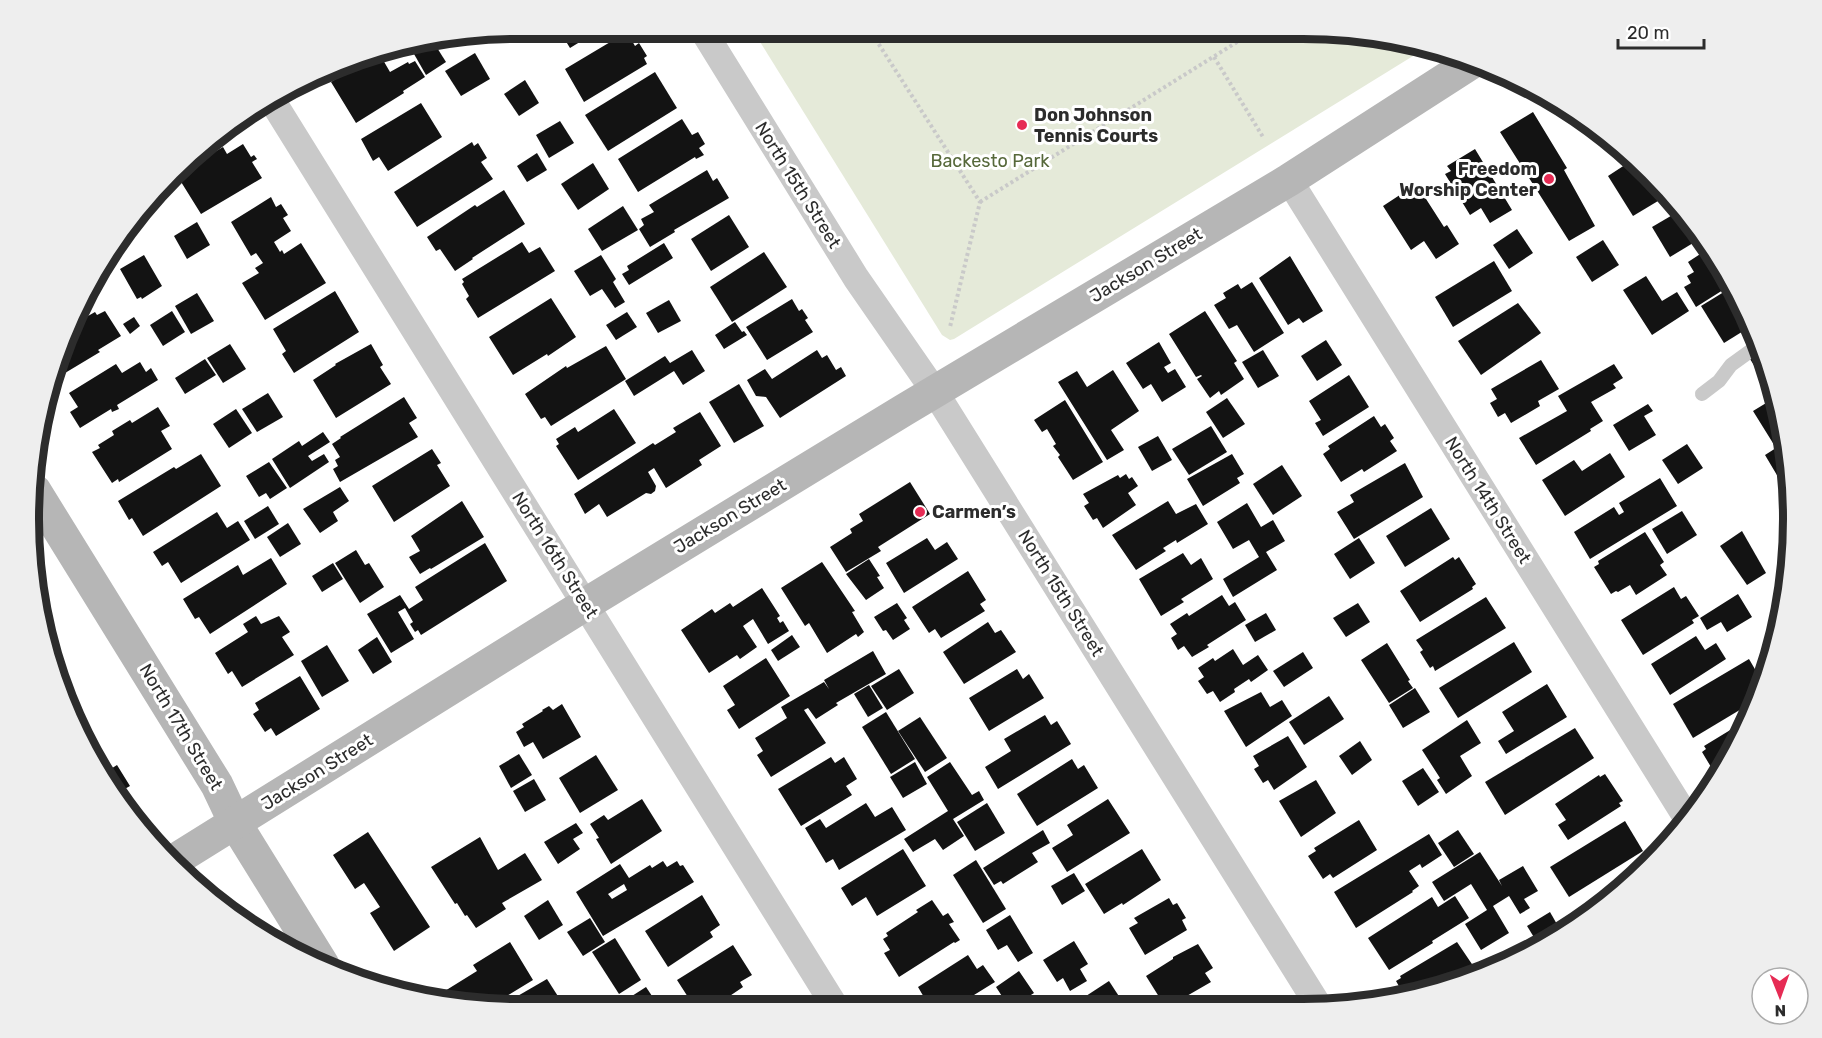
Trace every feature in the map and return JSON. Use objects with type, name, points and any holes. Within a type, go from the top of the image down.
[{"type":"street","name":"North 15th Street","points":[[708,39],[856,278],[935,392],[1314,999]]},
{"type":"street","name":"Jackson Street","points":[[179,857],[586,604],[1289,180],[1465,67]]},
{"type":"street","name":"North 16th Street","points":[[275,105],[830,999]]},
{"type":"street","name":"North 14th Street","points":[[1289,180],[1683,812]]},
{"type":"street","name":"North 17th Street","points":[[40,497],[217,785],[235,823],[316,953]]},
{"type":"lane","points":[[1702,394],[1719,381],[1731,365],[1752,350]]},
{"type":"path","points":[[875,39],[980,202]]},
{"type":"path","points":[[950,327],[980,202],[1243,39]]},
{"type":"path","points":[[1214,57],[1263,137]]},
{"type":"green space","name":"Backesto Park","points":[[758,39],[1303,39],[1366,43],[1418,53],[954,339],[950,340],[942,335]]},
{"type":"building","points":[[564,39],[585,39],[570,48]]},
{"type":"building","points":[[615,39],[631,39],[635,46],[639,43],[647,56],[644,58],[647,64],[584,102],[565,69]]},
{"type":"building","points":[[436,46],[446,62],[426,75],[414,54],[425,48]]},
{"type":"building","points":[[475,53],[490,79],[461,96],[445,71]]},
{"type":"building","points":[[382,59],[390,72],[408,62],[409,64],[415,61],[425,77],[356,123],[331,82],[353,69]]},
{"type":"building","points":[[655,72],[677,108],[608,151],[585,115]]},
{"type":"building","points":[[525,80],[539,103],[519,116],[504,94]]},
{"type":"building","points":[[421,103],[442,137],[388,171],[379,157],[373,161],[361,139]]},
{"type":"building","name":"Freedom Worship Center","points":[[1533,112],[1567,168],[1564,170],[1595,226],[1569,241],[1500,132]]},
{"type":"building","points":[[682,119],[692,135],[698,132],[705,144],[699,148],[704,155],[696,159],[695,157],[638,192],[618,159]]},
{"type":"building","points":[[560,121],[574,143],[549,158],[536,135]]},
{"type":"building","points":[[472,142],[474,146],[478,143],[487,158],[481,162],[493,179],[417,227],[394,192]]},
{"type":"building","points":[[243,144],[251,157],[254,155],[257,159],[252,162],[262,178],[201,214],[180,180],[201,160],[223,147],[227,154]]},
{"type":"building","points":[[1475,149],[1512,210],[1490,223],[1481,208],[1470,215],[1445,174],[1451,171],[1447,166]]},
{"type":"building","points":[[537,153],[547,170],[527,182],[517,166]]},
{"type":"building","points":[[593,163],[609,189],[578,210],[561,184]]},
{"type":"building","points":[[1626,164],[1661,199],[1633,216],[1608,176]]},
{"type":"building","points":[[707,170],[713,181],[717,178],[729,198],[650,247],[639,229],[644,225],[641,219],[654,212],[649,205]]},
{"type":"building","points":[[1415,185],[1444,227],[1447,225],[1459,244],[1436,259],[1424,241],[1411,250],[1383,206]]},
{"type":"building","points":[[504,190],[525,224],[455,271],[440,249],[436,251],[427,237],[475,205],[477,207]]},
{"type":"building","points":[[271,197],[276,207],[281,204],[288,215],[283,218],[291,231],[274,242],[280,252],[282,250],[284,254],[301,243],[326,283],[265,320],[242,283],[259,273],[255,268],[263,263],[256,253],[251,256],[231,222]]},
{"type":"building","points":[[623,206],[638,230],[602,251],[588,229]]},
{"type":"building","points":[[1673,214],[1695,242],[1670,257],[1652,227]]},
{"type":"building","points":[[729,215],[749,247],[711,271],[691,239]]},
{"type":"building","points":[[197,222],[210,245],[187,259],[174,236]]},
{"type":"building","points":[[1517,229],[1533,253],[1509,269],[1493,245]]},
{"type":"building","points":[[1603,240],[1619,265],[1592,282],[1576,257]]},
{"type":"building","points":[[522,242],[529,253],[540,247],[555,271],[478,318],[466,299],[469,296],[462,284],[464,282],[462,279]]},
{"type":"building","points":[[664,243],[673,258],[629,285],[622,274],[629,270],[627,266]]},
{"type":"building","points":[[764,252],[787,287],[732,322],[710,287]]},
{"type":"building","points":[[1702,253],[1724,289],[1696,307],[1684,287],[1691,283],[1687,276],[1694,272],[1688,262]]},
{"type":"building","points":[[144,255],[162,286],[142,299],[141,297],[137,299],[120,269]]},
{"type":"building","points":[[601,255],[616,279],[613,282],[625,302],[615,308],[602,289],[590,296],[574,271]]},
{"type":"building","points":[[1290,256],[1323,311],[1303,323],[1299,318],[1288,325],[1259,278]]},
{"type":"building","points":[[1494,261],[1512,291],[1453,327],[1435,297]]},
{"type":"building","points":[[1646,276],[1662,301],[1677,292],[1689,311],[1652,335],[1623,290]]},
{"type":"building","points":[[1252,282],[1284,333],[1254,352],[1237,325],[1229,329],[1214,305],[1226,298],[1223,293],[1238,284],[1241,289]]},
{"type":"building","points":[[335,291],[359,332],[294,373],[282,354],[286,351],[273,329]]},
{"type":"building","points":[[1725,291],[1744,331],[1724,343],[1701,306]]},
{"type":"building","points":[[197,293],[214,321],[191,334],[175,306]]},
{"type":"building","points":[[551,298],[576,337],[548,356],[547,354],[513,375],[489,337]]},
{"type":"building","points":[[792,299],[799,311],[802,309],[808,318],[805,320],[813,332],[767,360],[746,327]]},
{"type":"building","points":[[669,300],[681,321],[658,333],[646,313]]},
{"type":"building","points":[[1518,303],[1541,333],[1481,375],[1458,341]]},
{"type":"building","points":[[105,311],[121,336],[98,350],[100,352],[61,375],[84,318],[95,312],[97,315]]},
{"type":"building","points":[[172,311],[185,332],[163,346],[150,325]]},
{"type":"building","points":[[1205,311],[1237,361],[1234,363],[1244,379],[1221,395],[1219,391],[1210,398],[1197,379],[1202,376],[1196,377],[1169,334]]},
{"type":"building","points":[[627,312],[637,327],[616,340],[606,325]]},
{"type":"building","points":[[134,317],[140,326],[130,334],[123,324]]},
{"type":"building","points":[[735,322],[747,335],[724,349],[715,335]]},
{"type":"building","points":[[1326,340],[1342,365],[1317,381],[1301,356]]},
{"type":"building","points":[[1159,342],[1171,363],[1164,367],[1168,373],[1175,369],[1186,387],[1162,402],[1151,384],[1143,389],[1126,363]]},
{"type":"building","points":[[230,344],[246,369],[223,383],[207,358]]},
{"type":"building","points":[[371,344],[383,365],[380,367],[391,384],[336,418],[313,380],[335,364]]},
{"type":"building","points":[[606,346],[626,379],[551,426],[545,417],[541,419],[525,394],[566,366],[567,368]]},
{"type":"building","points":[[692,350],[705,371],[683,385],[674,371],[634,396],[625,381],[665,356],[670,363]]},
{"type":"building","points":[[817,350],[822,358],[827,355],[836,370],[841,367],[846,376],[780,418],[766,397],[756,396],[747,380],[765,369],[772,379]]},
{"type":"building","points":[[1263,350],[1279,376],[1258,388],[1242,362]]},
{"type":"building","points":[[1754,356],[1762,377],[1750,359]]},
{"type":"building","points":[[205,359],[216,375],[185,394],[175,378]]},
{"type":"building","points":[[1541,360],[1559,389],[1538,401],[1540,406],[1511,423],[1505,413],[1498,417],[1490,403],[1497,399],[1491,389]]},
{"type":"building","points":[[140,362],[146,372],[151,368],[158,380],[117,405],[119,409],[112,412],[111,409],[80,428],[70,412],[78,407],[69,393],[116,364],[122,373]]},
{"type":"building","points":[[1614,364],[1623,378],[1613,384],[1616,388],[1591,402],[1603,421],[1536,465],[1519,438],[1567,411],[1558,396]]},
{"type":"building","points":[[1113,370],[1139,411],[1111,430],[1124,450],[1107,460],[1058,382],[1077,371],[1087,387]]},
{"type":"building","points":[[1349,375],[1369,407],[1323,436],[1315,423],[1321,420],[1309,401]]},
{"type":"building","points":[[739,384],[764,426],[734,443],[709,402]]},
{"type":"building","points":[[268,393],[283,417],[257,432],[242,409]]},
{"type":"building","points":[[404,397],[417,418],[409,423],[418,437],[340,482],[333,469],[338,466],[335,460],[340,457],[332,444]]},
{"type":"building","points":[[1227,398],[1245,424],[1223,438],[1206,412]]},
{"type":"building","points":[[1065,400],[1103,462],[1073,480],[1058,457],[1060,455],[1053,446],[1056,444],[1047,429],[1042,432],[1034,420]]},
{"type":"building","points":[[1769,402],[1779,456],[1782,483],[1765,455],[1776,448],[1753,411]]},
{"type":"building","points":[[1648,404],[1653,411],[1644,416],[1656,435],[1629,451],[1613,425]]},
{"type":"building","points":[[158,407],[170,426],[161,431],[172,449],[119,482],[118,479],[112,483],[92,452],[100,448],[98,445],[114,435],[112,431],[130,420],[132,423]]},
{"type":"building","points":[[236,409],[252,433],[229,448],[213,424]]},
{"type":"building","points":[[614,409],[636,443],[578,480],[556,446],[559,444],[556,439],[575,427],[578,432]]},
{"type":"building","points":[[700,412],[721,446],[699,460],[702,465],[666,488],[654,468],[648,472],[656,486],[655,491],[651,494],[646,493],[607,517],[599,504],[585,514],[574,494],[653,443],[655,445],[676,432],[673,428]]},
{"type":"building","points":[[1374,416],[1381,427],[1385,424],[1394,438],[1390,441],[1397,451],[1364,472],[1362,469],[1341,482],[1323,454],[1330,449],[1328,446]]},
{"type":"building","points":[[1211,426],[1227,452],[1189,475],[1172,449]]},
{"type":"building","points":[[323,432],[330,442],[308,456],[312,461],[324,454],[329,462],[290,488],[272,459],[299,441],[302,446]]},
{"type":"building","points":[[1158,436],[1172,460],[1152,471],[1138,447]]},
{"type":"building","points":[[1687,444],[1703,468],[1678,484],[1662,460]]},
{"type":"building","points":[[432,449],[441,463],[437,465],[450,486],[394,522],[372,486]]},
{"type":"building","points":[[1610,453],[1625,477],[1565,516],[1542,480],[1574,460],[1582,471]]},
{"type":"building","points":[[201,454],[221,486],[143,536],[132,518],[129,520],[118,501],[174,467],[176,469]]},
{"type":"building","points":[[1232,454],[1244,474],[1237,478],[1240,483],[1203,506],[1187,479]]},
{"type":"building","points":[[269,462],[287,488],[270,499],[266,493],[259,497],[246,476]]},
{"type":"building","points":[[1405,463],[1423,497],[1354,539],[1337,512],[1354,502],[1350,495]]},
{"type":"building","points":[[1282,465],[1302,496],[1273,515],[1253,484]]},
{"type":"building","points":[[1126,474],[1129,479],[1132,477],[1138,486],[1128,493],[1136,505],[1103,528],[1097,518],[1093,520],[1084,506],[1089,503],[1083,494],[1118,475],[1120,478]]},
{"type":"building","points":[[1660,478],[1677,506],[1590,559],[1574,532],[1614,507],[1619,515],[1624,512],[1619,503]]},
{"type":"building","points":[[910,482],[930,514],[878,547],[881,551],[846,572],[830,547],[852,533],[850,529],[863,521],[859,514]]},
{"type":"building","points":[[340,487],[349,501],[333,512],[338,521],[320,533],[303,509]]},
{"type":"building","points":[[462,501],[484,537],[420,574],[409,557],[420,551],[411,536]]},
{"type":"building","points":[[1168,501],[1176,514],[1196,504],[1208,524],[1177,543],[1176,540],[1163,548],[1166,551],[1136,570],[1112,535]]},
{"type":"building","points":[[1247,503],[1261,527],[1273,520],[1285,541],[1266,552],[1277,570],[1233,597],[1223,579],[1259,557],[1249,540],[1233,549],[1217,522]]},
{"type":"building","points":[[268,506],[279,524],[255,539],[244,521]]},
{"type":"building","points":[[1431,508],[1450,539],[1405,567],[1386,536]]},
{"type":"building","points":[[1682,511],[1697,535],[1667,554],[1652,529]]},
{"type":"building","points":[[217,512],[227,528],[238,521],[250,540],[181,583],[168,562],[162,566],[153,552]]},
{"type":"building","points":[[288,523],[301,544],[280,557],[267,537]]},
{"type":"building","points":[[1742,531],[1766,573],[1747,585],[1720,546]]},
{"type":"building","points":[[1645,532],[1664,562],[1660,565],[1667,575],[1636,595],[1630,585],[1611,594],[1594,567],[1599,564],[1598,561]]},
{"type":"building","points":[[927,538],[935,550],[947,542],[958,559],[904,593],[886,563]]},
{"type":"building","points":[[1359,538],[1375,563],[1350,579],[1334,554]]},
{"type":"building","points":[[485,543],[507,581],[421,635],[418,630],[415,632],[410,624],[413,622],[405,608],[398,612],[414,639],[391,653],[367,614],[400,595],[409,609],[423,600],[415,587]]},
{"type":"building","points":[[356,550],[365,565],[369,563],[384,587],[360,603],[335,563]]},
{"type":"building","points":[[1183,553],[1191,565],[1201,558],[1213,579],[1181,599],[1184,602],[1161,616],[1139,579]]},
{"type":"building","points":[[1453,557],[1455,560],[1459,557],[1476,584],[1472,587],[1473,589],[1420,622],[1400,591]]},
{"type":"building","points":[[271,558],[287,584],[210,634],[199,617],[195,619],[183,599],[238,565],[243,575]]},
{"type":"building","points":[[869,559],[880,576],[877,577],[884,588],[866,600],[846,574]]},
{"type":"building","points":[[822,562],[855,611],[852,612],[864,632],[858,637],[856,634],[827,653],[809,623],[805,626],[781,588]]},
{"type":"building","points":[[333,563],[343,579],[322,592],[312,576]]},
{"type":"building","points":[[968,571],[986,600],[980,604],[985,611],[941,638],[935,629],[929,633],[912,607]]},
{"type":"building","points":[[1674,587],[1681,599],[1686,596],[1699,616],[1692,620],[1694,623],[1643,655],[1621,620]]},
{"type":"building","points":[[762,588],[780,616],[777,618],[780,623],[783,621],[789,631],[768,644],[753,619],[743,626],[757,647],[740,659],[737,655],[709,673],[681,630],[712,609],[715,613],[730,603],[733,607]]},
{"type":"building","points":[[1738,594],[1752,617],[1727,632],[1721,622],[1707,630],[1700,618]]},
{"type":"building","points":[[1222,595],[1229,606],[1235,602],[1246,620],[1192,657],[1184,646],[1178,650],[1171,638],[1177,634],[1170,624],[1187,613],[1189,616]]},
{"type":"building","points":[[1486,597],[1506,628],[1435,671],[1433,666],[1430,668],[1416,640]]},
{"type":"building","points":[[897,603],[907,618],[904,620],[910,629],[893,640],[886,630],[883,631],[874,617]]},
{"type":"building","points":[[1358,603],[1370,622],[1346,637],[1333,618]]},
{"type":"building","points":[[1266,613],[1276,630],[1255,642],[1245,625]]},
{"type":"building","points":[[256,616],[261,624],[279,616],[290,632],[282,637],[294,655],[242,687],[232,671],[228,674],[215,653],[248,632],[243,624]]},
{"type":"building","points":[[988,622],[995,633],[1001,630],[1016,652],[964,684],[943,652]]},
{"type":"building","points":[[792,635],[800,647],[778,661],[771,650]]},
{"type":"building","points":[[1696,636],[1705,650],[1716,643],[1726,659],[1670,695],[1651,664]]},
{"type":"building","points":[[377,637],[392,662],[373,674],[358,650]]},
{"type":"building","points":[[1514,642],[1532,672],[1458,718],[1439,688]]},
{"type":"building","points":[[1387,643],[1413,688],[1389,703],[1361,660]]},
{"type":"building","points":[[327,645],[349,681],[322,697],[301,661]]},
{"type":"building","points":[[1233,649],[1243,665],[1258,655],[1268,670],[1251,682],[1249,679],[1234,689],[1235,692],[1220,702],[1213,691],[1207,694],[1198,681],[1204,677],[1198,668],[1213,658],[1215,661]]},
{"type":"building","points":[[873,651],[886,674],[836,703],[838,705],[816,719],[808,708],[804,710],[826,743],[771,777],[757,755],[763,751],[755,738],[787,718],[781,707],[824,682],[829,689],[824,680]]},
{"type":"building","points":[[1303,652],[1313,668],[1284,687],[1273,671]]},
{"type":"building","points":[[766,658],[790,696],[739,729],[727,710],[735,705],[723,686]]},
{"type":"building","points":[[1749,659],[1758,674],[1744,707],[1693,738],[1673,704]]},
{"type":"building","points":[[899,669],[914,693],[887,710],[871,686]]},
{"type":"building","points":[[1017,669],[1023,679],[1029,674],[1044,698],[989,731],[969,698]]},
{"type":"building","points":[[300,676],[320,709],[276,736],[271,728],[265,732],[253,714],[259,710],[255,703]]},
{"type":"building","points":[[1547,684],[1567,717],[1506,754],[1498,741],[1514,731],[1502,712]]},
{"type":"building","points":[[869,685],[883,708],[868,717],[854,694]]},
{"type":"building","points":[[1415,688],[1430,712],[1403,728],[1389,705]]},
{"type":"building","points":[[1261,692],[1270,707],[1282,700],[1292,716],[1246,747],[1224,711]]},
{"type":"building","points":[[1329,696],[1344,719],[1304,745],[1289,722]]},
{"type":"building","points":[[562,704],[581,737],[543,759],[533,742],[524,747],[516,732],[524,727],[522,724],[542,710],[549,706],[553,710]]},
{"type":"building","points":[[886,712],[915,759],[891,774],[862,727]]},
{"type":"building","points":[[1045,715],[1051,725],[1057,721],[1071,744],[998,789],[985,767],[1011,751],[1004,739]]},
{"type":"building","points":[[920,717],[947,758],[925,772],[898,731]]},
{"type":"building","points":[[1467,720],[1481,743],[1460,756],[1472,776],[1446,794],[1437,780],[1440,778],[1422,750]]},
{"type":"building","points":[[1735,727],[1712,769],[1702,752],[1706,749],[1704,746]]},
{"type":"building","points":[[1575,728],[1594,758],[1505,815],[1485,782]]},
{"type":"building","points":[[1288,736],[1307,767],[1274,790],[1268,780],[1263,783],[1254,769],[1259,766],[1253,756]]},
{"type":"building","points":[[1360,741],[1372,760],[1352,775],[1339,756]]},
{"type":"building","points":[[519,754],[532,775],[511,788],[499,766]]},
{"type":"building","points":[[596,755],[618,790],[580,813],[559,778]]},
{"type":"building","points":[[831,757],[835,763],[844,757],[857,779],[846,786],[852,795],[801,826],[778,789]]},
{"type":"building","points":[[1072,759],[1078,769],[1084,765],[1098,788],[1037,826],[1017,794]]},
{"type":"building","points":[[915,762],[927,784],[903,798],[890,777]]},
{"type":"building","points":[[950,762],[972,795],[979,791],[984,800],[953,819],[964,836],[943,850],[935,839],[913,852],[904,839],[948,811],[927,777]]},
{"type":"building","points":[[117,765],[130,786],[123,790],[110,770]]},
{"type":"building","points":[[1423,768],[1439,792],[1418,806],[1402,781]]},
{"type":"building","points":[[1605,774],[1623,801],[1619,803],[1621,806],[1568,840],[1558,825],[1566,820],[1555,804],[1599,775],[1600,777]]},
{"type":"building","points":[[534,779],[546,800],[525,812],[513,791]]},
{"type":"building","points":[[1316,780],[1336,813],[1301,837],[1279,801]]},
{"type":"building","points":[[642,799],[662,831],[611,864],[590,824],[604,815],[608,820]]},
{"type":"building","points":[[1108,799],[1130,833],[1067,872],[1052,848],[1073,835],[1067,825]]},
{"type":"building","points":[[866,803],[875,817],[892,807],[906,830],[839,870],[833,859],[826,863],[805,828],[820,819],[826,828]]},
{"type":"building","points":[[987,803],[1005,833],[975,851],[957,822]]},
{"type":"building","points":[[1359,820],[1377,850],[1333,878],[1330,874],[1323,879],[1308,856],[1316,851],[1314,848]]},
{"type":"building","points":[[1625,821],[1643,851],[1569,897],[1550,867]]},
{"type":"building","points":[[576,823],[583,833],[573,839],[580,849],[558,864],[544,842]]},
{"type":"building","points":[[1043,830],[1050,843],[1032,853],[1038,862],[1003,884],[1001,881],[994,885],[983,868]]},
{"type":"building","points":[[1458,830],[1474,854],[1454,867],[1438,843]]},
{"type":"building","points":[[368,832],[430,927],[394,951],[370,913],[380,907],[364,883],[355,889],[333,855]]},
{"type":"building","points":[[1429,834],[1442,855],[1422,868],[1420,864],[1409,871],[1419,886],[1356,928],[1334,892]]},
{"type":"building","points":[[480,837],[498,870],[525,853],[542,880],[502,903],[506,909],[476,928],[457,903],[455,904],[431,867]]},
{"type":"building","points":[[903,849],[926,886],[877,916],[866,897],[852,906],[841,888]]},
{"type":"building","points":[[1142,849],[1161,880],[1123,905],[1122,903],[1104,914],[1085,884]]},
{"type":"building","points":[[1480,852],[1502,886],[1499,880],[1523,866],[1538,891],[1524,899],[1530,908],[1520,914],[1509,896],[1493,906],[1509,933],[1481,950],[1465,924],[1487,910],[1471,884],[1444,901],[1432,882]]},
{"type":"building","points":[[976,860],[1006,909],[983,923],[953,875]]},
{"type":"building","points":[[663,861],[667,867],[677,861],[680,866],[683,865],[694,882],[603,936],[576,892],[620,864],[629,878],[650,865],[652,868]],"holes":[[[624,884],[627,890],[612,899],[608,894]]]},
{"type":"building","points":[[1074,873],[1085,891],[1062,905],[1051,886]]},
{"type":"building","points":[[702,895],[720,925],[710,932],[713,937],[668,967],[645,931]]},
{"type":"building","points":[[1455,896],[1469,918],[1389,970],[1368,938],[1432,897],[1438,907]]},
{"type":"building","points":[[1169,898],[1173,905],[1177,903],[1186,918],[1182,920],[1187,930],[1145,955],[1129,928],[1138,923],[1134,918]]},
{"type":"building","points":[[548,900],[563,925],[539,940],[524,916]]},
{"type":"building","points":[[932,900],[943,916],[948,913],[954,922],[949,924],[960,940],[899,977],[884,953],[890,950],[883,939],[888,936],[886,933]]},
{"type":"building","points":[[1550,912],[1558,926],[1535,939],[1527,926]]},
{"type":"building","points":[[1010,915],[1033,953],[1018,962],[1007,945],[998,950],[986,930]]},
{"type":"building","points":[[590,918],[605,942],[583,956],[567,932]]},
{"type":"building","points":[[615,938],[641,980],[619,994],[592,952]]},
{"type":"building","points":[[1074,941],[1088,964],[1080,969],[1087,981],[1070,991],[1063,978],[1057,982],[1043,960]]},
{"type":"building","points":[[510,942],[533,980],[503,998],[442,993],[477,971],[473,965]]},
{"type":"building","points":[[1457,942],[1474,967],[1401,989],[1396,981],[1401,978],[1400,976]]},
{"type":"building","points":[[1198,944],[1213,968],[1205,973],[1211,982],[1182,999],[1160,999],[1146,976],[1173,957]]},
{"type":"building","points":[[733,945],[752,975],[740,982],[743,987],[725,999],[689,999],[677,980]]},
{"type":"building","points":[[968,955],[977,969],[983,965],[995,982],[968,999],[925,999],[918,987]]},
{"type":"building","points":[[1019,971],[1034,993],[1025,999],[1004,999],[996,987]]},
{"type":"building","points":[[547,979],[560,999],[519,999],[513,999]]},
{"type":"building","points":[[1109,981],[1121,999],[1088,999],[1086,996]]},
{"type":"building","points":[[646,987],[654,999],[627,999]]},
{"type":"place","name":"Don Johnson Tennis Courts","points":[[1022,125]]},
{"type":"place","name":"Freedom Worship Center","points":[[1549,179]]},
{"type":"place","name":"Carmen’s","points":[[920,512]]}]
